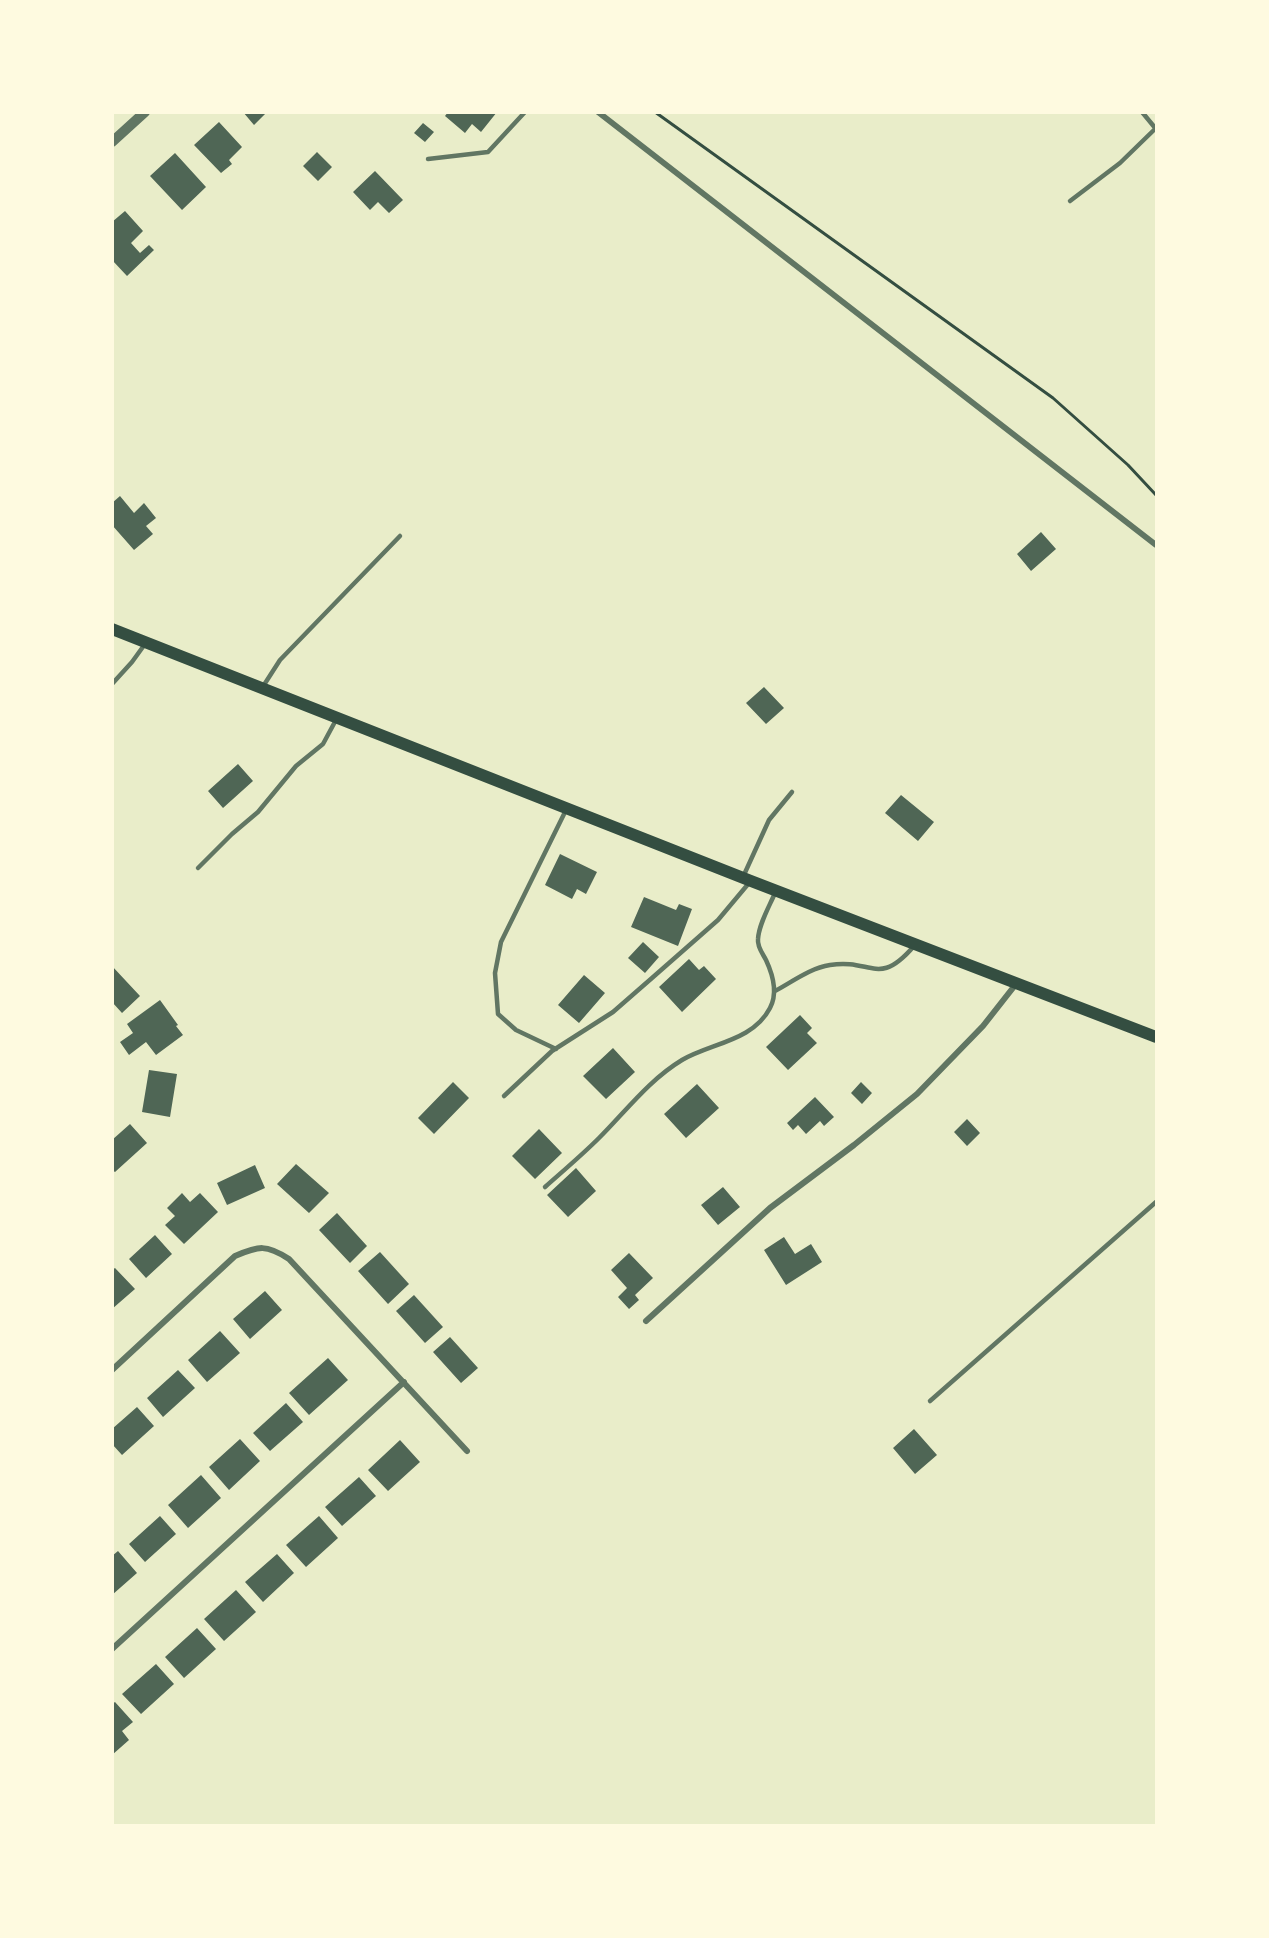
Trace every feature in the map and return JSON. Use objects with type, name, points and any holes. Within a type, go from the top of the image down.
[{"type":"main road","points":[[112,629],[1156,1037]]},
{"type":"street","points":[[112,142],[145,112]]},
{"type":"street","points":[[598,112],[1156,544]]},
{"type":"street","points":[[646,1321],[770,1208],[917,1094],[983,1026],[1017,983]]},
{"type":"street","points":[[112,1370],[235,1256],[254,1248],[273,1249],[289,1259],[467,1450]]},
{"type":"street","points":[[112,1649],[404,1382]]},
{"type":"lane","points":[[428,159],[488,152],[525,112]]},
{"type":"lane","points":[[1070,201],[1120,163],[1156,128],[1145,113]]},
{"type":"lane","points":[[262,688],[280,660],[400,536]]},
{"type":"lane","points":[[112,684],[146,642]]},
{"type":"lane","points":[[198,868],[258,812],[296,766],[323,744],[337,718]]},
{"type":"lane","points":[[504,1096],[556,1049],[613,1012],[718,920],[747,879],[769,820],[792,792]]},
{"type":"lane","points":[[556,1049],[516,1030],[498,1014],[495,973],[501,942],[567,808]]},
{"type":"lane","points":[[546,1187],[598,1139],[664,1072],[684,1059],[746,1034],[759,1023],[770,1008],[775,991],[767,962],[757,942],[759,929],[776,890]]},
{"type":"lane","points":[[775,991],[817,968],[828,965],[848,963],[880,970],[891,968],[902,960],[916,944]]},
{"type":"lane","points":[[930,1401],[1156,1202]]},
{"type":"path","points":[[655,112],[1053,398],[1128,465],[1156,495]]},
{"type":"building","points":[[243,112],[267,112],[254,125]]},
{"type":"building","points":[[448,112],[497,112],[481,132],[472,124],[465,133],[445,116]]},
{"type":"building","points":[[219,122],[242,147],[229,160],[232,164],[221,173],[194,145]]},
{"type":"building","points":[[423,123],[434,132],[425,142],[414,133]]},
{"type":"building","points":[[317,152],[332,167],[318,181],[303,166]]},
{"type":"building","points":[[175,153],[206,187],[182,210],[150,176]]},
{"type":"building","points":[[375,171],[403,200],[389,213],[378,202],[370,210],[353,192]]},
{"type":"building","points":[[125,211],[143,231],[131,243],[140,253],[149,245],[154,250],[127,276],[112,260],[112,222]]},
{"type":"building","points":[[120,496],[134,513],[144,503],[156,518],[146,526],[153,534],[134,550],[112,525],[112,503]]},
{"type":"building","points":[[1041,532],[1056,549],[1031,571],[1017,554]]},
{"type":"building","points":[[764,687],[784,708],[766,724],[746,703]]},
{"type":"building","points":[[238,764],[253,781],[223,808],[208,791]]},
{"type":"building","points":[[901,795],[934,822],[918,841],[885,813]]},
{"type":"building","points":[[560,854],[597,872],[586,894],[577,889],[572,899],[545,885]]},
{"type":"building","points":[[644,897],[676,910],[679,904],[692,909],[678,946],[631,927]]},
{"type":"building","points":[[643,942],[659,957],[645,973],[628,958]]},
{"type":"building","points":[[689,959],[699,970],[704,966],[716,979],[682,1012],[659,987]]},
{"type":"building","points":[[112,966],[140,996],[122,1013],[112,1002]]},
{"type":"building","points":[[584,975],[605,993],[579,1023],[558,1005]]},
{"type":"building","points":[[160,1000],[183,1035],[156,1055],[146,1042],[129,1055],[120,1042],[133,1033],[127,1024]]},
{"type":"building","points":[[800,1015],[812,1028],[807,1033],[817,1043],[788,1070],[766,1047]]},
{"type":"building","points":[[613,1048],[635,1072],[606,1099],[583,1076]]},
{"type":"building","points":[[149,1070],[177,1074],[170,1117],[142,1112]]},
{"type":"building","points":[[453,1082],[469,1098],[434,1134],[418,1118]]},
{"type":"building","points":[[861,1082],[872,1093],[862,1104],[851,1093]]},
{"type":"building","points":[[697,1084],[719,1108],[686,1138],[664,1114]]},
{"type":"building","points":[[815,1097],[834,1117],[824,1126],[820,1121],[806,1134],[798,1125],[793,1130],[787,1123]]},
{"type":"building","points":[[967,1119],[980,1133],[967,1146],[954,1132]]},
{"type":"building","points":[[130,1124],[147,1143],[115,1172],[112,1170],[112,1140]]},
{"type":"building","points":[[539,1129],[562,1153],[535,1179],[512,1156]]},
{"type":"building","points":[[296,1164],[329,1193],[309,1213],[277,1184]]},
{"type":"building","points":[[255,1165],[265,1188],[227,1205],[217,1183]]},
{"type":"building","points":[[576,1168],[596,1191],[568,1217],[547,1195]]},
{"type":"building","points":[[723,1187],[740,1207],[718,1225],[701,1205]]},
{"type":"building","points":[[182,1193],[190,1202],[200,1193],[218,1212],[184,1244],[165,1225],[175,1216],[167,1208]]},
{"type":"building","points":[[337,1213],[367,1246],[350,1263],[319,1230]]},
{"type":"building","points":[[155,1235],[172,1254],[146,1278],[129,1259]]},
{"type":"building","points":[[784,1237],[795,1254],[811,1244],[822,1262],[786,1285],[764,1250]]},
{"type":"building","points":[[380,1252],[409,1284],[388,1304],[358,1271]]},
{"type":"building","points":[[629,1253],[653,1278],[635,1295],[639,1300],[629,1309],[618,1297],[627,1288],[611,1270]]},
{"type":"building","points":[[115,1268],[135,1289],[112,1309],[112,1270]]},
{"type":"building","points":[[265,1291],[282,1310],[250,1339],[233,1319]]},
{"type":"building","points":[[414,1295],[443,1327],[425,1343],[396,1311]]},
{"type":"building","points":[[220,1331],[240,1353],[207,1382],[188,1360]]},
{"type":"building","points":[[450,1337],[478,1368],[461,1383],[433,1352]]},
{"type":"building","points":[[328,1358],[348,1380],[309,1415],[289,1393]]},
{"type":"building","points":[[178,1370],[195,1388],[163,1417],[147,1398]]},
{"type":"building","points":[[286,1403],[303,1422],[270,1451],[253,1433]]},
{"type":"building","points":[[137,1407],[154,1426],[122,1455],[112,1444],[112,1429]]},
{"type":"building","points":[[914,1429],[937,1455],[915,1474],[893,1448]]},
{"type":"building","points":[[240,1439],[260,1461],[229,1490],[209,1467]]},
{"type":"building","points":[[400,1440],[420,1462],[388,1491],[368,1470]]},
{"type":"building","points":[[201,1475],[221,1498],[188,1528],[168,1505]]},
{"type":"building","points":[[359,1477],[376,1496],[342,1526],[325,1507]]},
{"type":"building","points":[[160,1516],[176,1534],[145,1562],[129,1544]]},
{"type":"building","points":[[319,1516],[338,1538],[306,1567],[286,1545]]},
{"type":"building","points":[[118,1551],[137,1573],[112,1595],[112,1556]]},
{"type":"building","points":[[277,1554],[294,1573],[263,1602],[245,1582]]},
{"type":"building","points":[[236,1590],[256,1612],[224,1641],[204,1619]]},
{"type":"building","points":[[197,1628],[216,1649],[184,1678],[165,1657]]},
{"type":"building","points":[[156,1664],[174,1684],[141,1714],[122,1694]]},
{"type":"building","points":[[115,1702],[133,1722],[122,1731],[129,1740],[112,1755],[112,1704]]}]
